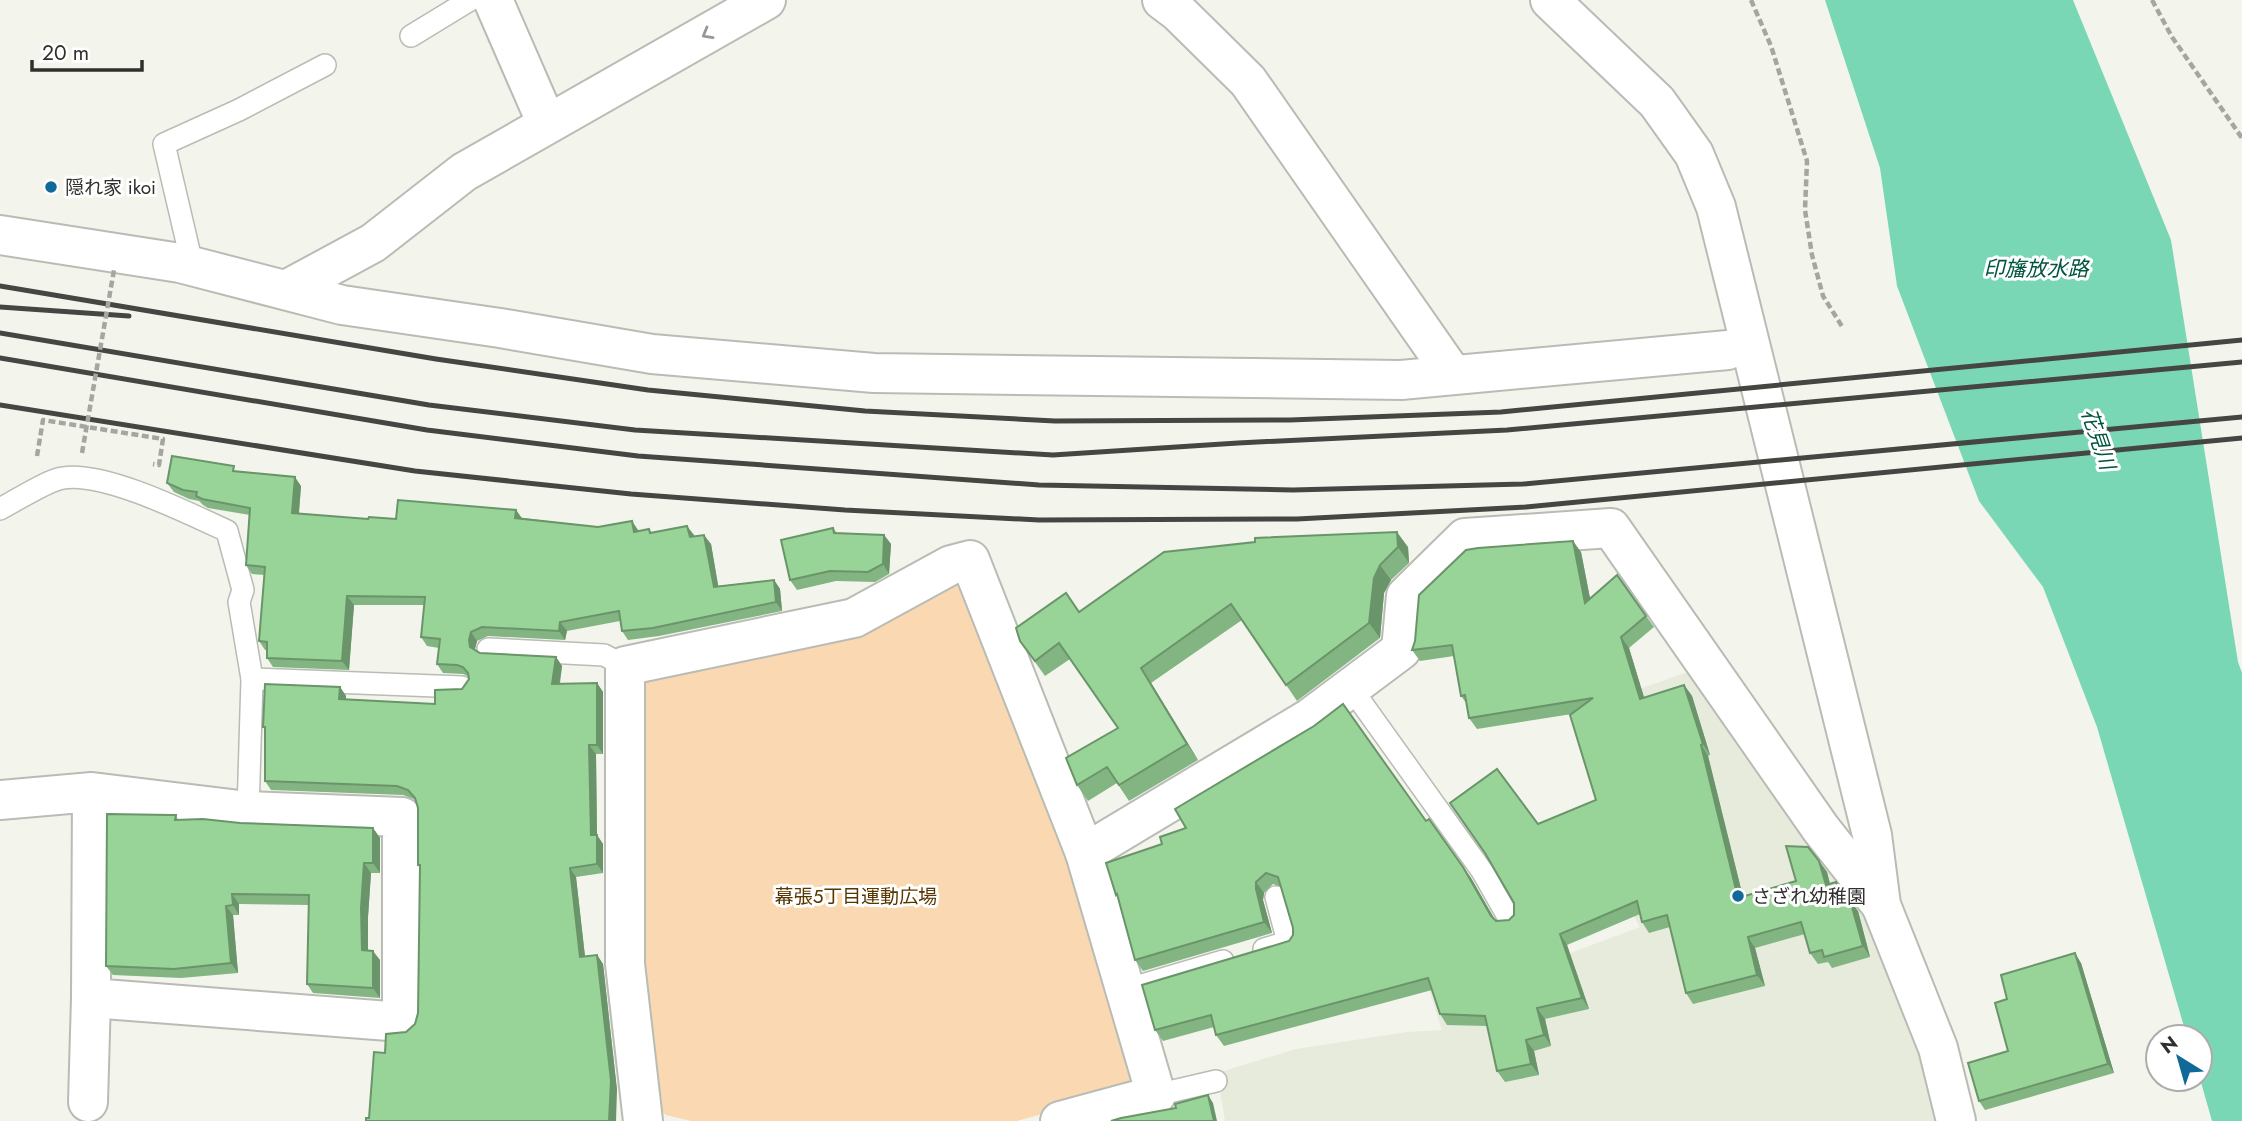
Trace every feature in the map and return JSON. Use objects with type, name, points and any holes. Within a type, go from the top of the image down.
[{"type":"street","points":[[493,0],[547,124]]},
{"type":"street","points":[[286,290],[373,243],[464,172],[766,0]]},
{"type":"street","points":[[1162,0],[1178,12],[1248,81],[1453,375]]},
{"type":"street","points":[[1569,6],[1657,102],[1694,154],[1716,207],[1872,835],[1881,905],[1938,1048],[1956,1121]]},
{"type":"street","points":[[0,235],[180,263],[342,305],[652,354],[874,373],[1401,380],[1728,350]]},
{"type":"street","points":[[1086,853],[1299,724],[1401,650],[1406,596],[1465,538],[1611,528],[1821,829],[1881,905]]},
{"type":"street","points":[[643,1121],[625,964],[625,666],[854,618],[951,565],[970,560],[1086,853],[1125,990],[1149,1105],[1060,1121]]},
{"type":"street","points":[[88,1102],[92,792]]},
{"type":"street","points":[[0,800],[92,792],[248,811],[402,817],[402,1022],[91,998]]},
{"type":"lane","points":[[411,36],[470,0]]},
{"type":"lane","points":[[192,268],[164,144],[239,110],[325,65]]},
{"type":"lane","points":[[0,509],[61,478],[85,478],[147,495],[227,531],[243,590],[239,602],[252,679],[248,811]]},
{"type":"lane","points":[[488,649],[604,655],[625,666]]},
{"type":"lane","points":[[252,679],[462,687]]},
{"type":"lane","points":[[1351,688],[1482,871],[1510,920]]},
{"type":"lane","points":[[1125,990],[1288,942],[1276,897]]},
{"type":"lane","points":[[1149,1105],[1216,1081]]},
{"type":"path","points":[[1751,0],[1771,46],[1807,160],[1805,210],[1812,255],[1823,296],[1843,328]]},
{"type":"path","points":[[2152,0],[2172,37],[2242,138]]},
{"type":"path","points":[[95,455],[82,453],[114,270]]},
{"type":"path","points":[[37,458],[43,420],[163,439],[159,465],[146,463]]},
{"type":"shaded area","name":"さざれ幼稚園","points":[[1694,670],[1883,938],[1950,1121],[1225,1121],[1217,1073],[1296,1049],[1407,1032],[1442,1030],[1429,990],[1533,967],[1640,927],[1605,865],[1581,709]]},
{"type":"green space","name":"幕張5丁目運動広場","points":[[953,576],[970,585],[1081,873],[1140,1077],[1132,1089],[1017,1121],[691,1121],[666,1115],[652,1104],[638,966],[633,688],[647,676]]},
{"type":"water","name":"印旛放水路","points":[[1825,0],[2073,0],[2171,240],[2238,662],[2242,673],[2242,1121],[2212,1121],[2204,1093],[2214,1093],[2214,1023],[2183,1023],[2097,727],[2043,587],[1979,501],[1897,286],[1880,168]]},
{"type":"building","points":[[172,456],[234,466],[233,471],[295,477],[292,513],[396,519],[398,500],[516,510],[515,518],[598,527],[632,521],[634,532],[649,529],[650,533],[687,526],[690,537],[704,535],[714,587],[774,580],[776,602],[653,628],[622,631],[619,611],[560,622],[559,631],[482,627],[471,632],[470,647],[480,653],[556,657],[552,684],[597,683],[597,745],[589,745],[591,835],[597,835],[597,864],[570,868],[580,957],[597,955],[611,1081],[609,1121],[366,1121],[366,1118],[369,1118],[374,1052],[385,1053],[386,1034],[406,1032],[415,1024],[418,1013],[418,808],[415,798],[408,790],[397,786],[265,781],[265,684],[340,687],[339,699],[435,704],[435,690],[462,689],[469,679],[468,673],[457,665],[437,664],[440,639],[421,637],[425,597],[347,596],[342,661],[267,658],[267,642],[259,641],[265,567],[246,565],[250,508],[202,499],[196,496],[197,492],[183,490],[167,483]]},
{"type":"building","points":[[833,528],[834,533],[884,535],[883,564],[868,572],[830,571],[790,580],[781,540]]},
{"type":"building","points":[[1397,532],[1398,547],[1380,565],[1374,578],[1369,623],[1286,685],[1231,604],[1141,668],[1187,744],[1119,785],[1107,767],[1077,785],[1066,758],[1118,728],[1059,643],[1035,661],[1020,641],[1016,628],[1066,593],[1079,612],[1164,552],[1255,542],[1255,538]]},
{"type":"building","points":[[1573,541],[1585,603],[1617,575],[1646,616],[1621,637],[1640,699],[1684,685],[1703,744],[1701,745],[1738,898],[1796,881],[1786,846],[1808,847],[1819,861],[1826,885],[1836,882],[1843,902],[1850,900],[1863,946],[1824,957],[1822,950],[1810,953],[1801,922],[1748,937],[1757,975],[1686,993],[1667,915],[1642,922],[1637,901],[1560,934],[1582,998],[1537,1008],[1544,1035],[1526,1040],[1531,1064],[1497,1071],[1485,1016],[1440,1014],[1428,978],[1216,1035],[1211,1015],[1155,1030],[1142,985],[1289,941],[1293,928],[1278,877],[1266,873],[1256,882],[1264,922],[1135,960],[1106,863],[1162,844],[1160,837],[1186,828],[1175,809],[1314,726],[1343,704],[1426,821],[1429,819],[1463,867],[1491,916],[1496,921],[1509,920],[1514,915],[1514,903],[1485,853],[1450,803],[1497,769],[1538,824],[1596,800],[1570,715],[1593,698],[1469,718],[1465,695],[1461,696],[1452,645],[1412,650],[1419,595],[1466,550]]},
{"type":"building","points":[[107,814],[176,815],[175,820],[203,819],[373,828],[373,863],[364,863],[361,908],[362,950],[373,951],[373,988],[307,984],[309,895],[232,894],[233,905],[226,906],[231,963],[174,969],[106,966]]},
{"type":"building","points":[[2075,953],[2108,1064],[1979,1101],[1968,1063],[2008,1051],[1995,1003],[2007,999],[2001,975]]},
{"type":"building","points":[[1208,1095],[1214,1121],[1111,1121],[1176,1108],[1175,1104]]},
{"type":"railway","points":[[0,286],[436,359],[648,390],[865,411],[1055,421],[1290,420],[1501,412],[2242,340]]},
{"type":"railway","points":[[0,307],[129,316]]},
{"type":"railway","points":[[0,333],[429,405],[635,430],[1053,455],[1507,430],[2242,362]]},
{"type":"railway","points":[[0,358],[427,430],[638,456],[1039,485],[1293,490],[1523,484],[2242,417]]},
{"type":"railway","points":[[0,405],[415,471],[631,494],[845,510],[1039,520],[1297,519],[1526,507],[2242,438]]},
{"type":"place","name":"隠れ家 ikoi","points":[[51,187]]},
{"type":"place","name":"さざれ幼稚園","points":[[1738,896]]},
{"type":"water label","name":"花見川","points":[[2098,439]]}]
